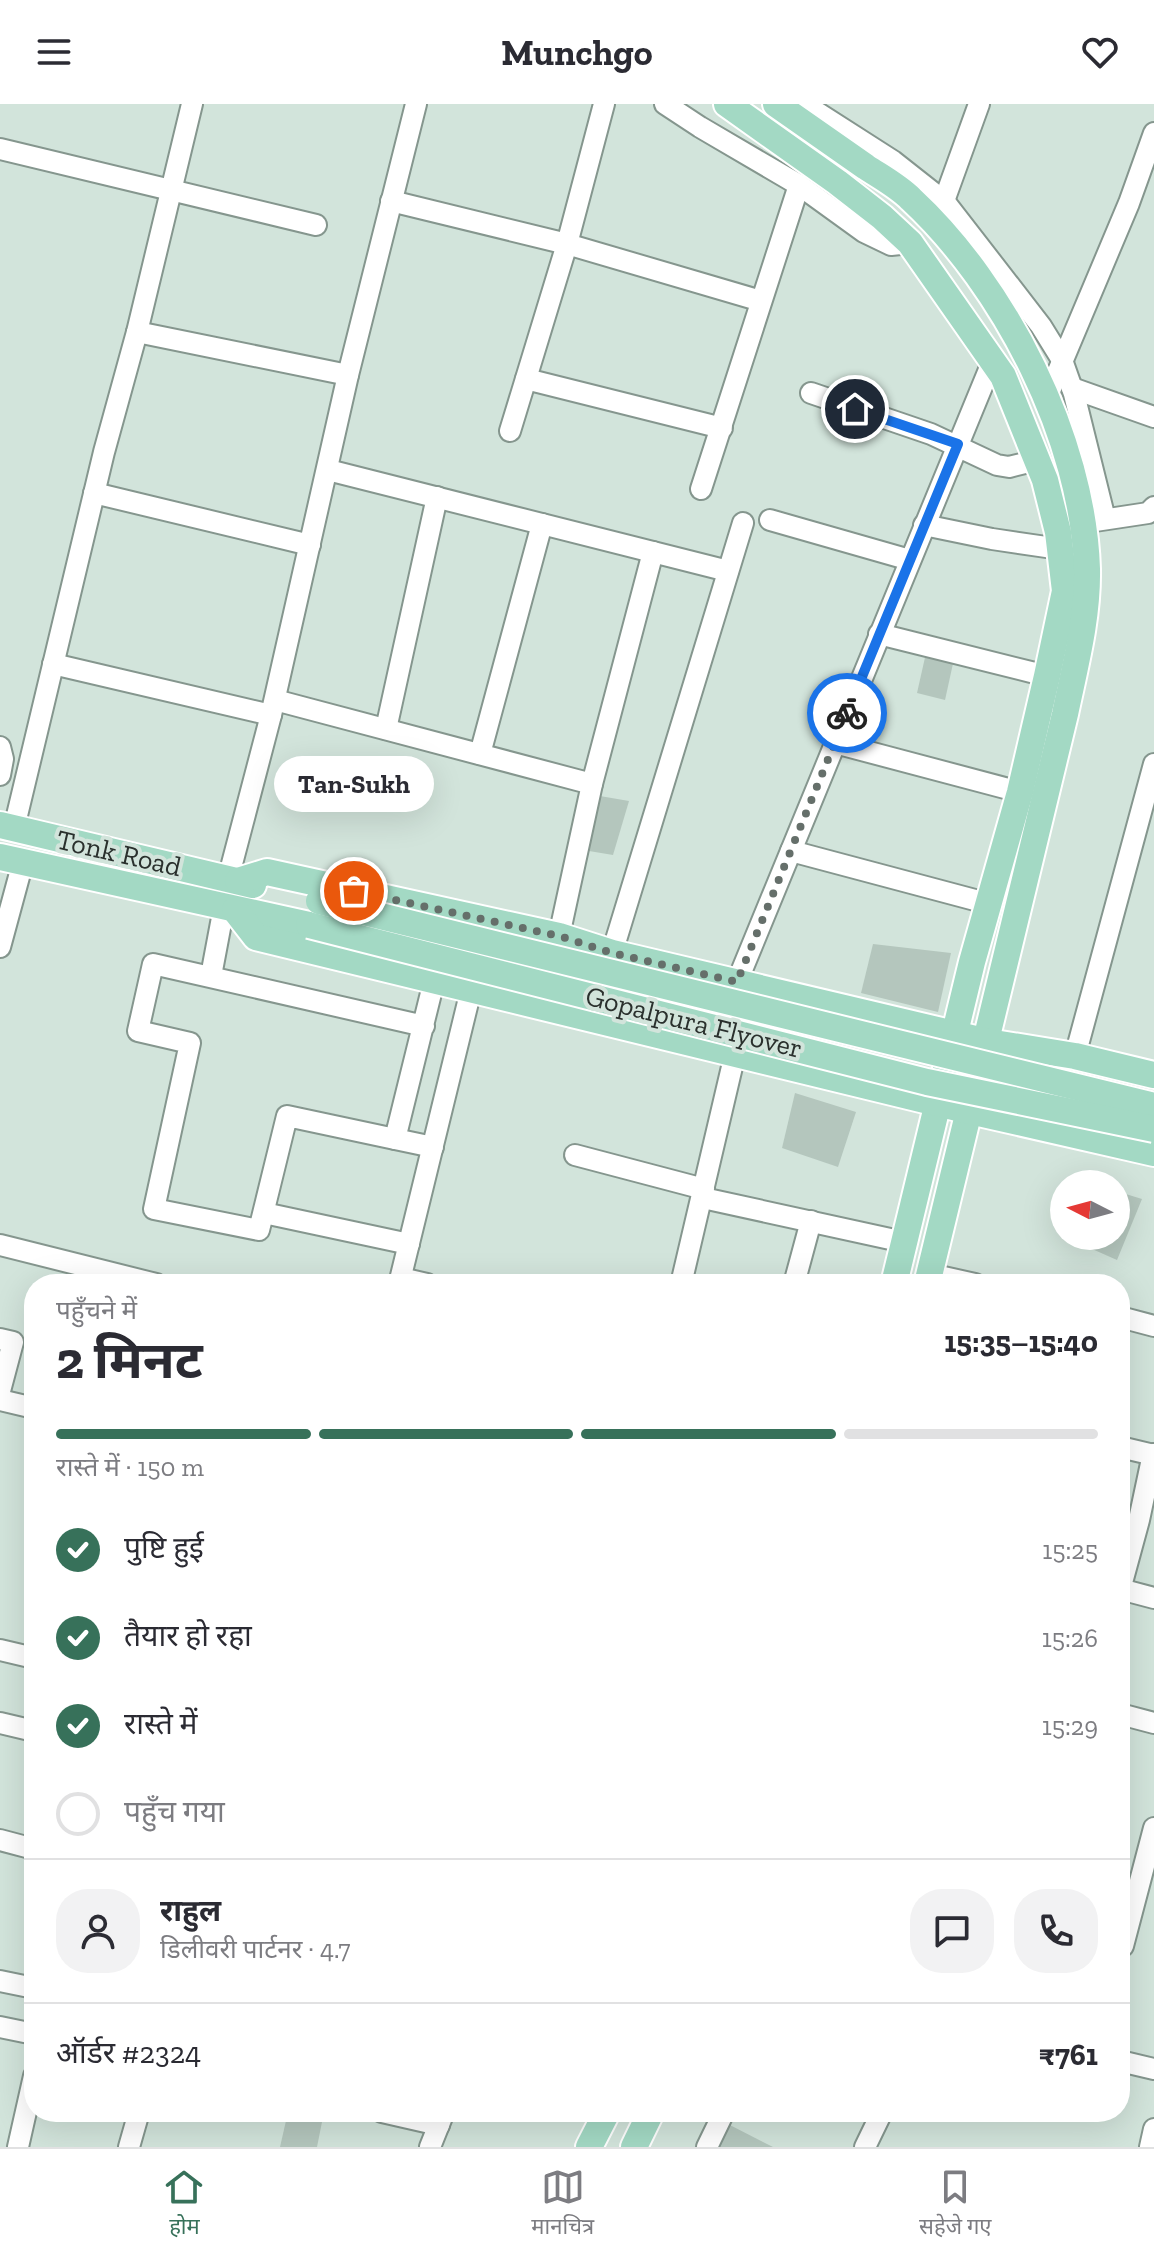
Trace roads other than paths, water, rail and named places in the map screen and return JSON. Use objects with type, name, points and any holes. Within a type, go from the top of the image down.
[{"type":"main road","points":[[727,104],[882,217],[910,243],[1003,376],[1045,480],[1060,549],[1065,591],[1047,676],[1020,792],[972,962],[896,1274]]},
{"type":"main road","points":[[776,104],[909,197],[940,212],[954,243],[1000,305],[1046,400],[1074,478],[1094,521],[1084,624],[1065,714],[930,1274]]},
{"type":"main road","name":"Tonk Road","points":[[7,826],[233,880]]},
{"type":"main road","name":"Tonk Road","points":[[11,860],[230,909]]},
{"type":"main road","points":[[233,880],[267,872],[559,936],[612,953],[988,1042],[1075,1056],[1154,1075]]},
{"type":"main road","name":"Gopalpura Flyover","points":[[233,880],[314,913],[927,1082],[1154,1129]]},
{"type":"main road","points":[[230,909],[256,937],[1154,1153]]},
{"type":"main road","name":"Gopalpura Flyover","points":[[230,909],[314,913],[772,1015],[1154,1106]]},
{"type":"main road","points":[[646,1032],[662,965]]},
{"type":"main road","points":[[589,2147],[602,2122]]},
{"type":"main road","points":[[634,2147],[646,2122]]},
{"type":"street","points":[[7,826],[53,664],[192,104]]},
{"type":"street","points":[[233,880],[348,375],[416,104]]},
{"type":"street","points":[[510,431],[567,244],[604,104]]},
{"type":"street","points":[[665,104],[799,185],[878,239],[891,245],[910,243]]},
{"type":"street","points":[[804,104],[831,112],[893,161],[1010,284],[1062,360],[1072,388],[1094,521],[1148,513],[1154,507]]},
{"type":"street","points":[[940,212],[979,104]]},
{"type":"street","points":[[1046,400],[1129,203],[1154,133]]},
{"type":"street","points":[[0,149],[316,225]]},
{"type":"street","points":[[701,489],[799,185]]},
{"type":"street","points":[[391,201],[567,244],[761,301]]},
{"type":"street","points":[[137,332],[348,375]]},
{"type":"street","points":[[737,982],[993,360]]},
{"type":"street","points":[[526,379],[722,428]]},
{"type":"street","points":[[1072,388],[1154,417]]},
{"type":"street","points":[[811,393],[958,444],[997,465],[1009,467],[1037,460]]},
{"type":"street","points":[[328,470],[728,571]]},
{"type":"street","points":[[94,493],[310,545]]},
{"type":"street","points":[[386,729],[437,497]]},
{"type":"street","points":[[770,520],[910,560]]},
{"type":"street","points":[[612,953],[743,523]]},
{"type":"street","points":[[480,754],[542,524]]},
{"type":"street","points":[[924,525],[1060,549]]},
{"type":"street","points":[[559,936],[592,784],[653,552]]},
{"type":"street","points":[[879,634],[1047,676]]},
{"type":"street","points":[[53,664],[386,729],[592,784]]},
{"type":"street","points":[[835,743],[1020,792]]},
{"type":"street","points":[[0,747],[3,759],[0,775]]},
{"type":"street","points":[[1075,1056],[1154,764]]},
{"type":"street","points":[[791,851],[990,904]]},
{"type":"street","points":[[0,947],[11,860]]},
{"type":"street","points":[[211,976],[230,909]]},
{"type":"street","points":[[424,1026],[155,963],[138,1031],[190,1043],[153,1208],[258,1231],[270,1214],[287,1116],[433,1147]]},
{"type":"street","points":[[395,1139],[434,981]]},
{"type":"street","points":[[402,1274],[471,990]]},
{"type":"street","points":[[684,1274],[735,1054]]},
{"type":"street","points":[[575,1155],[704,1193],[904,1242]]},
{"type":"street","points":[[270,1214],[409,1244]]},
{"type":"street","points":[[797,1274],[811,1221]]},
{"type":"street","points":[[0,1245],[116,1274]]},
{"type":"street","points":[[1130,1320],[1154,1326]]},
{"type":"street","points":[[0,1339],[13,1342],[0,1391]]},
{"type":"street","points":[[0,1400],[24,1406]]},
{"type":"street","points":[[1130,1449],[1154,1454],[1130,1553]]},
{"type":"street","points":[[1130,1592],[1154,1598]]},
{"type":"street","points":[[0,1650],[24,1656]]},
{"type":"street","points":[[1130,1717],[1154,1723]]},
{"type":"street","points":[[0,1723],[24,1729]]},
{"type":"street","points":[[1130,1919],[1154,1828]]},
{"type":"street","points":[[0,1840],[24,1846]]},
{"type":"street","points":[[0,1981],[24,1986]]},
{"type":"street","points":[[0,2027],[24,2032]]},
{"type":"street","points":[[1130,2063],[1154,2069]]},
{"type":"street","points":[[18,2147],[24,2120]]},
{"type":"street","points":[[129,2147],[136,2122]]},
{"type":"street","points":[[430,2147],[441,2122]]},
{"type":"street","points":[[707,2147],[719,2122]]},
{"type":"street","points":[[869,2146],[878,2122]]},
{"type":"street","points":[[1150,2147],[1154,2129]]},
{"type":"place","name":"Tan-Sukh","points":[[354,891]]}]
